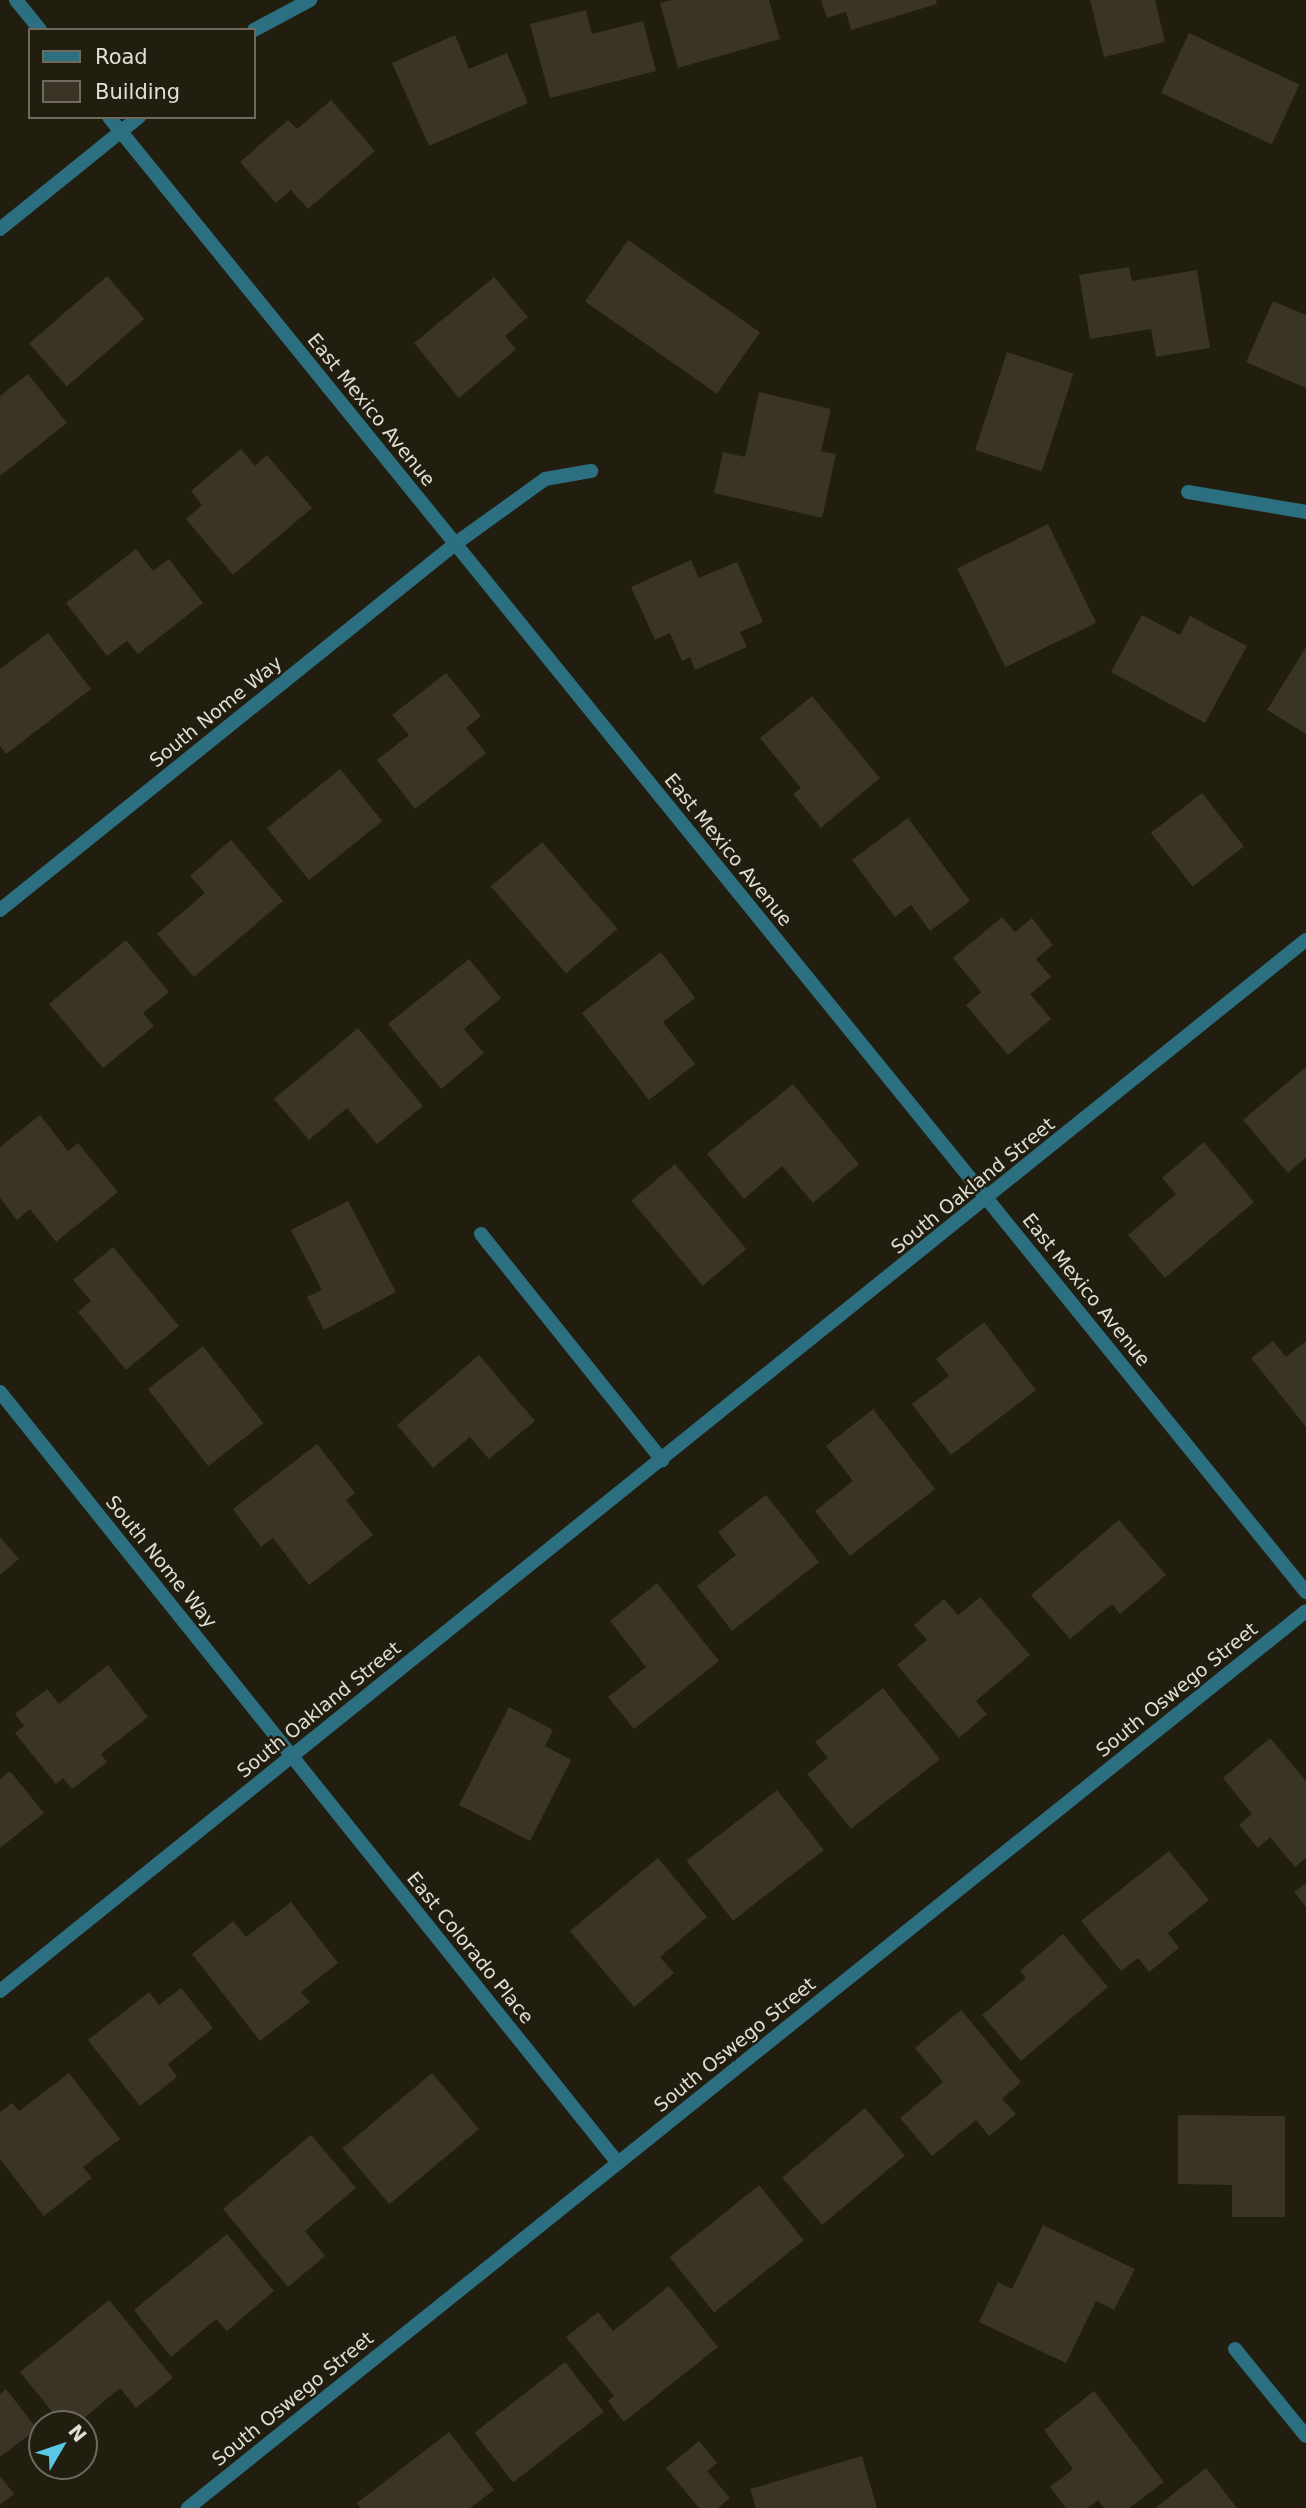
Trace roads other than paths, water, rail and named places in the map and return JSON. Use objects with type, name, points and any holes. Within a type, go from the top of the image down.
[{"type":"street","points":[[16,0],[38,28]]},
{"type":"street","points":[[256,29],[310,0]]},
{"type":"street","name":"East Mexico Avenue","points":[[111,119],[1306,1592]]},
{"type":"street","points":[[0,229],[137,119]]},
{"type":"street","name":"South Nome Way","points":[[0,910],[455,544],[545,479],[591,471]]},
{"type":"street","points":[[1188,492],[1306,512]]},
{"type":"street","name":"South Oakland Street","points":[[0,1991],[1306,940]]},
{"type":"street","points":[[481,1234],[662,1460]]},
{"type":"street","name":"South Nome Way","points":[[0,1392],[293,1756]]},
{"type":"street","name":"South Oswego Street","points":[[188,2508],[1306,1611]]},
{"type":"street","name":"East Colorado Place","points":[[293,1756],[618,2163]]},
{"type":"street","points":[[1235,2349],[1306,2436]]}]
